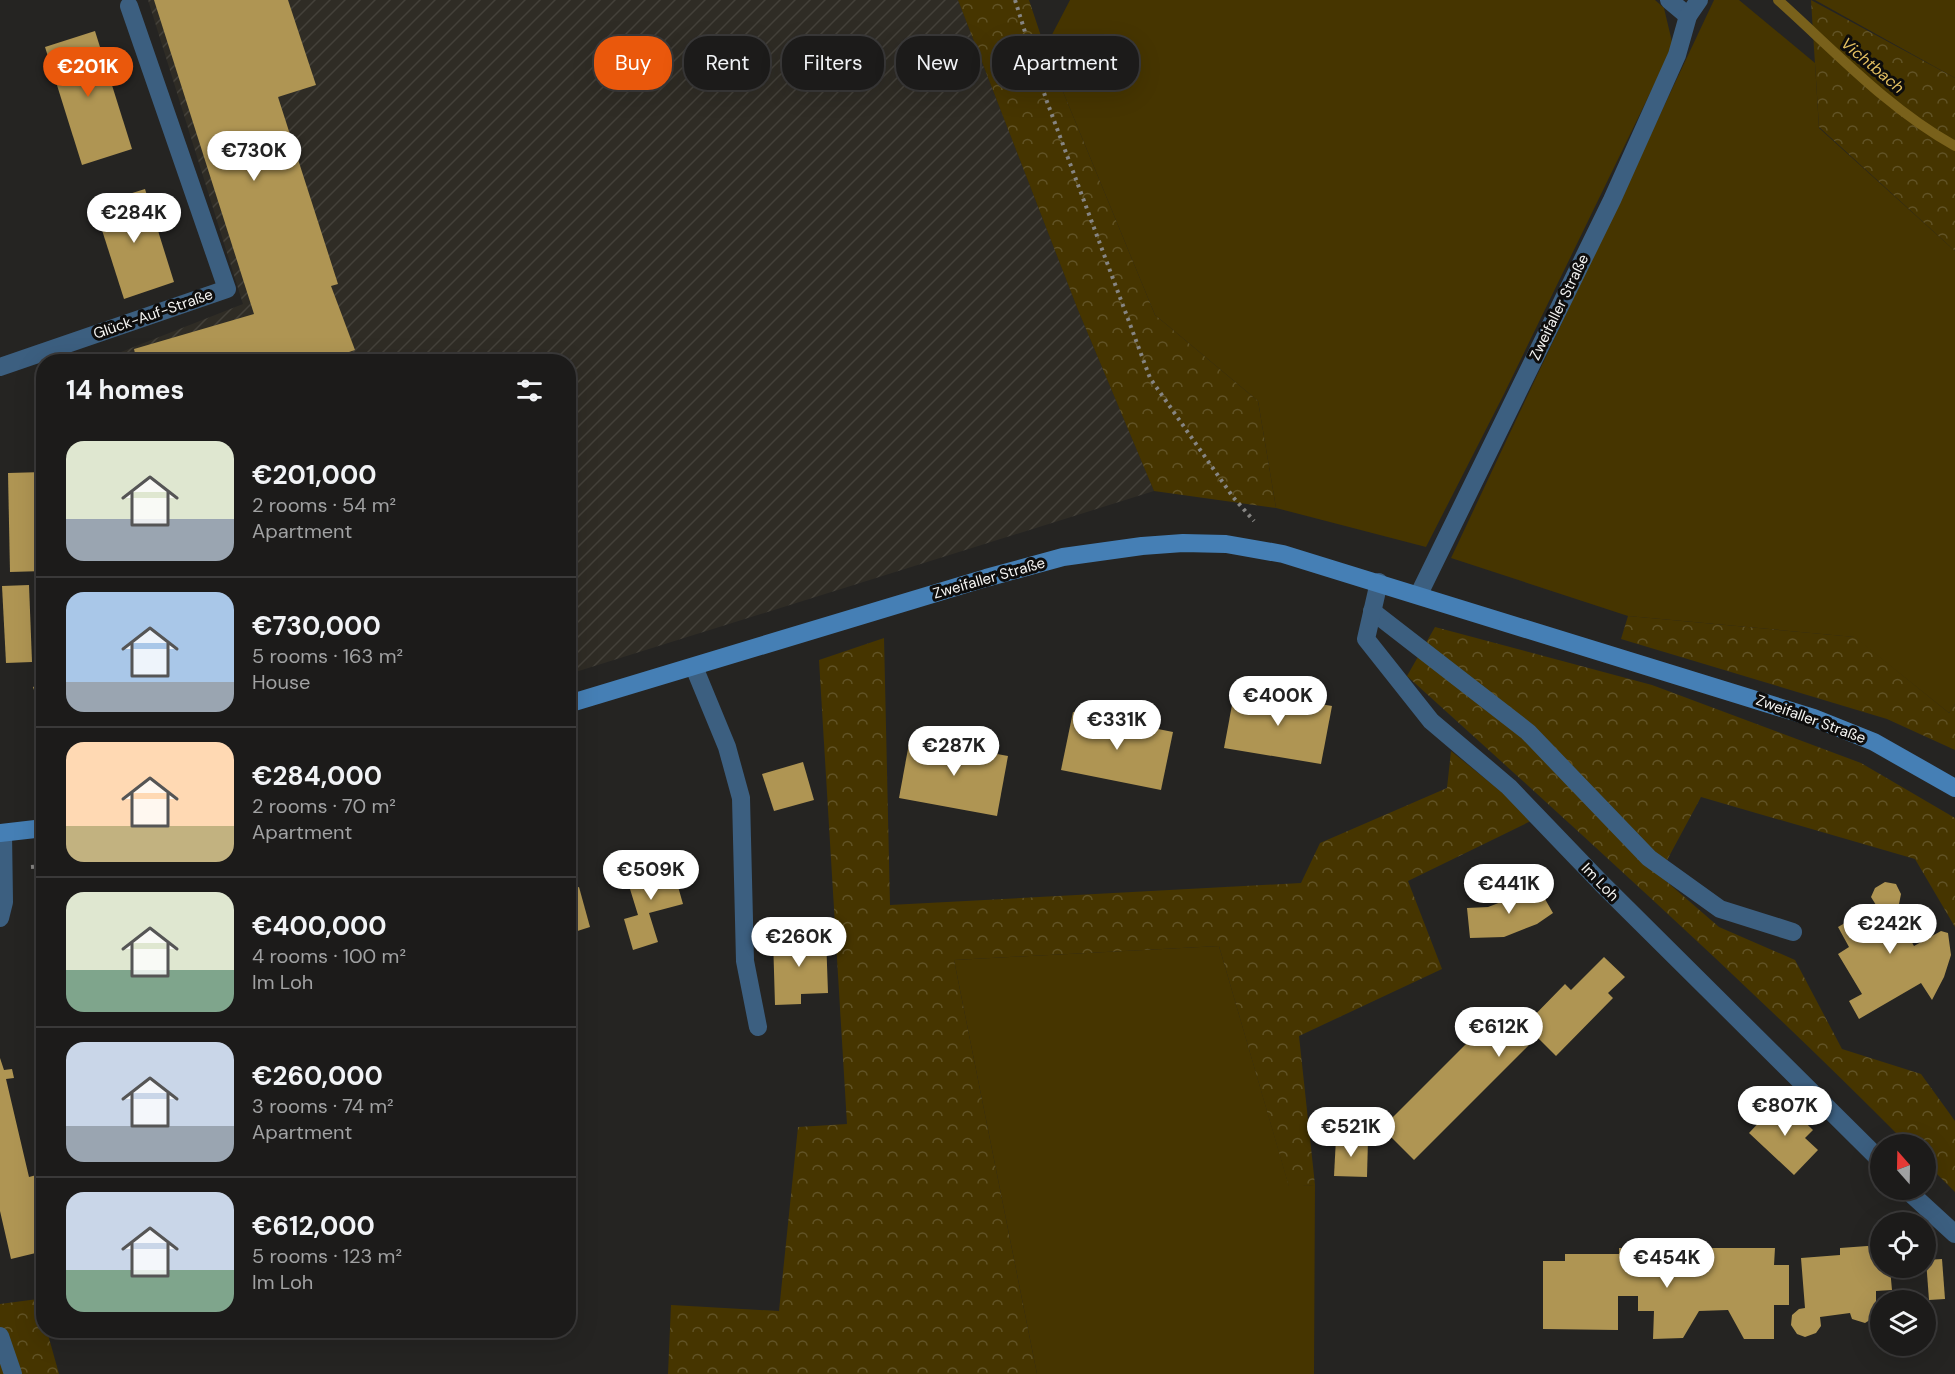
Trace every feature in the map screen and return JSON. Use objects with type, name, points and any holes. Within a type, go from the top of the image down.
[{"type":"main road","name":"Zweifaller Straße","points":[[576,702],[1063,557],[1142,546],[1183,543],[1226,544],[1283,554],[1379,582],[1814,718],[1874,742],[1955,788]]},
{"type":"main road","points":[[1,833],[36,829]]},
{"type":"street","points":[[1670,0],[1688,16]]},
{"type":"street","name":"Zweifaller Straße","points":[[1419,594],[1612,200],[1677,55],[1688,16],[1700,0]]},
{"type":"street","name":"Glück-Auf-Straße","points":[[38,354],[227,289],[129,6]]},
{"type":"street","name":"Glück-Auf-Straße","points":[[0,367],[36,355]]},
{"type":"street","name":"Im Loh","points":[[1379,582],[1366,639],[1431,721],[1509,788],[1602,884],[1870,1150]]},
{"type":"street","points":[[1372,612],[1528,732],[1649,858],[1720,909],[1793,932]]},
{"type":"street","points":[[694,666],[727,747],[741,798],[745,961],[758,1027]]},
{"type":"street","points":[[0,918],[4,902],[1,833]]},
{"type":"street","points":[[1918,1200],[1955,1234]]},
{"type":"street","points":[[0,1336],[13,1374]]},
{"type":"path","points":[[1014,0],[1046,99],[1150,378],[1233,497],[1283,554]]},
{"type":"shaded area","points":[[148,0],[958,0],[972,36],[896,36],[896,90],[980,90],[980,57],[1078,310],[1154,491],[576,672],[576,354],[122,354],[121,352],[243,304]]},
{"type":"green space","points":[[958,0],[1029,0],[1041,36],[992,36],[992,88],[980,57],[980,36],[972,36]]},
{"type":"green space","points":[[1070,0],[1655,0],[1664,8],[1673,46],[1504,394],[1426,547],[1276,508],[1258,401],[1155,315],[1062,90],[1139,90],[1139,36],[1051,36]]},
{"type":"green space","points":[[1714,0],[1739,0],[1815,63],[1819,128],[1955,251],[1955,704],[1949,713],[1854,637],[1628,616],[1451,558]]},
{"type":"green space","points":[[1811,0],[1955,78],[1955,251],[1819,127]]},
{"type":"green space","points":[[1815,0],[1955,0],[1955,78]]},
{"type":"green space","points":[[993,90],[1062,90],[1155,315],[1258,401],[1276,508],[1154,491],[1078,310]]},
{"type":"green space","points":[[1628,616],[1855,637],[1949,713],[1955,704],[1955,750],[1887,719],[1621,639]]},
{"type":"green space","points":[[1435,627],[1652,685],[1861,763],[1955,818],[1955,927],[1915,859],[1701,797],[1659,875],[1719,927],[1795,960],[1842,1049],[1921,1074],[1955,1121],[1955,1192],[1936,1173],[1936,1134],[1897,1134],[1723,965],[1407,676]]},
{"type":"green space","points":[[884,638],[890,905],[1301,883],[1320,843],[1447,788],[1451,751],[1535,819],[1408,881],[1442,969],[1299,1036],[1315,1185],[1289,1187],[1219,946],[954,960],[1037,1374],[668,1374],[671,1305],[779,1311],[798,1127],[847,1124],[819,660]]},
{"type":"green space","points":[[1219,946],[1289,1186],[1315,1185],[1314,1374],[1037,1374],[954,960]]},
{"type":"green space","points":[[36,1299],[36,1338],[49,1338],[59,1374],[0,1374],[0,1304]]},
{"type":"building","points":[[154,0],[288,0],[316,85],[278,97],[338,284],[331,286],[355,350],[343,354],[135,354],[134,349],[254,314]]},
{"type":"building","points":[[95,31],[132,149],[82,165],[45,47]]},
{"type":"building","points":[[145,189],[174,282],[124,299],[94,205]]},
{"type":"building","points":[[36,472],[36,571],[10,572],[8,473]]},
{"type":"building","points":[[29,585],[32,662],[6,663],[2,586]]},
{"type":"building","points":[[1235,689],[1332,706],[1321,764],[1224,748]]},
{"type":"building","points":[[1073,712],[1173,732],[1161,790],[1061,770]]},
{"type":"building","points":[[910,738],[1008,756],[997,816],[899,798]]},
{"type":"building","points":[[803,762],[814,800],[774,811],[762,774]]},
{"type":"building","points":[[671,862],[683,904],[649,913],[658,942],[633,950],[624,919],[638,915],[626,876]]},
{"type":"building","points":[[1885,882],[1896,884],[1901,894],[1899,904],[1892,907],[1914,946],[1941,931],[1948,933],[1951,955],[1944,977],[1932,1000],[1921,983],[1859,1019],[1849,1001],[1862,994],[1838,954],[1849,947],[1838,927],[1876,905],[1871,897],[1875,888]]},
{"type":"building","points":[[1537,885],[1553,913],[1537,924],[1504,937],[1470,938],[1467,908],[1488,907],[1517,896]]},
{"type":"building","points":[[579,887],[590,927],[576,931],[576,888]]},
{"type":"building","points":[[826,936],[828,993],[801,994],[801,1004],[775,1005],[773,938]]},
{"type":"building","points":[[1604,957],[1625,977],[1608,993],[1613,998],[1556,1056],[1537,1037],[1414,1160],[1382,1128],[1474,1036],[1480,1042],[1511,1011],[1525,1025],[1565,984],[1571,990]]},
{"type":"building","points":[[0,1058],[4,1070],[12,1069],[14,1078],[6,1079],[29,1177],[36,1175],[36,1253],[11,1259],[0,1211]]},
{"type":"building","points":[[1781,1099],[1813,1130],[1805,1138],[1818,1150],[1794,1175],[1749,1133]]},
{"type":"building","points":[[1336,1138],[1368,1139],[1367,1177],[1334,1176]]},
{"type":"building","points":[[1870,1246],[1870,1278],[1891,1278],[1892,1290],[1870,1290],[1870,1320],[1865,1323],[1852,1319],[1850,1313],[1820,1317],[1821,1326],[1816,1333],[1805,1337],[1797,1334],[1791,1325],[1792,1315],[1799,1309],[1805,1308],[1801,1258],[1840,1255],[1840,1248]]},
{"type":"building","points":[[1619,1248],[1638,1248],[1638,1271],[1654,1271],[1654,1248],[1775,1248],[1774,1265],[1789,1265],[1789,1305],[1774,1305],[1774,1339],[1744,1339],[1728,1310],[1699,1311],[1683,1338],[1653,1339],[1654,1311],[1638,1311],[1638,1296],[1618,1296],[1618,1330],[1543,1329],[1543,1261],[1565,1261],[1565,1254],[1619,1254]]},
{"type":"building","points":[[1936,1259],[1942,1259],[1945,1299],[1936,1300],[1936,1290],[1928,1290],[1927,1278],[1936,1278]]},
{"type":"waterway","name":"Vichtbach","points":[[1778,0],[1884,97],[1930,131],[1955,146]]}]
